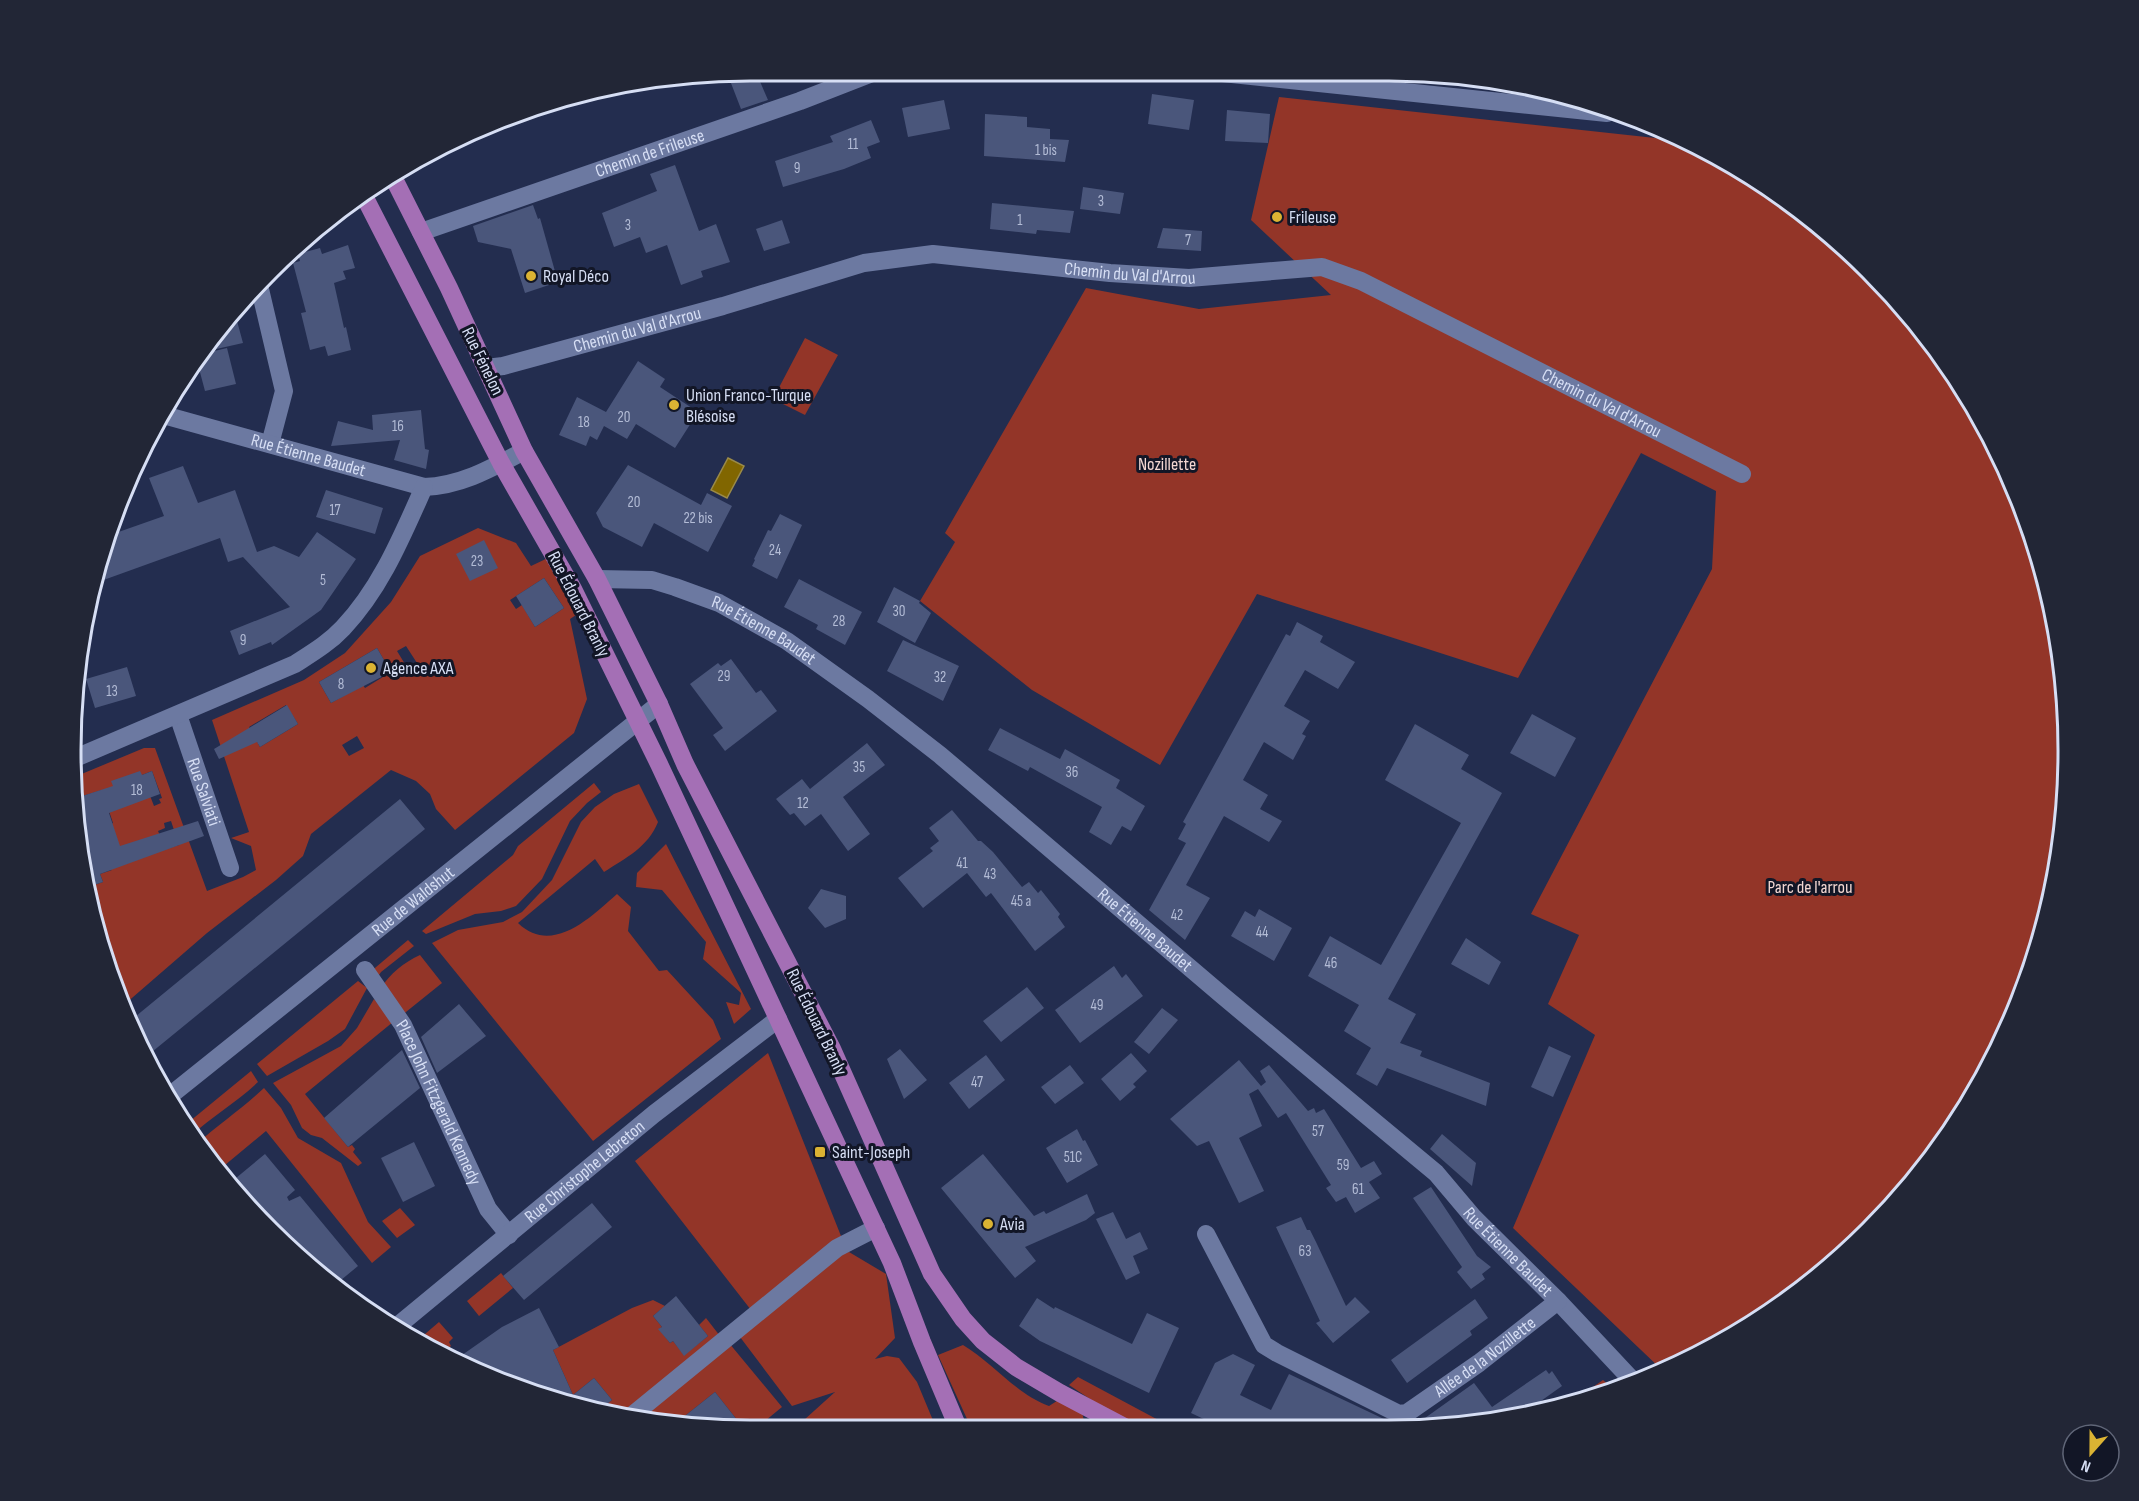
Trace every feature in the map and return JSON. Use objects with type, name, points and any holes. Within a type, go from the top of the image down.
[{"type":"main road","name":"Rue Fénelon","points":[[396,183],[502,399],[524,451],[578,545]]},
{"type":"main road","name":"Rue Fénelon","points":[[367,202],[501,463],[540,531]]},
{"type":"main road","name":"Rue Édouard Branly","points":[[540,531],[573,589],[638,720],[876,1228],[955,1420]]},
{"type":"main road","name":"Rue Édouard Branly","points":[[578,545],[659,704],[685,764],[832,1049],[932,1274],[963,1320],[983,1341],[1016,1367],[1109,1420]]},
{"type":"street","name":"Chemin de Frileuse","points":[[421,232],[800,101],[850,81]]},
{"type":"street","points":[[1306,81],[1583,110]]},
{"type":"street","name":"Chemin du Val d'Arrou","points":[[486,368],[503,366],[723,306],[864,263],[933,254],[1110,273],[1189,278],[1322,267],[1361,281],[1742,474]]},
{"type":"street","points":[[261,294],[284,391],[270,444]]},
{"type":"street","name":"Rue Étienne Baudet","points":[[171,417],[424,487],[438,487],[466,480],[524,451]]},
{"type":"street","points":[[81,756],[295,664],[320,648],[342,629],[363,605],[386,569],[424,487]]},
{"type":"street","name":"Rue Étienne Baudet","points":[[597,579],[652,580],[719,603],[787,641],[868,699],[940,755],[1223,996],[1436,1173],[1474,1218],[1558,1301],[1628,1375]]},
{"type":"street","name":"Rue de Waldshut","points":[[175,1092],[659,704]]},
{"type":"street","name":"Rue Salviati","points":[[178,715],[230,868]]},
{"type":"street","name":"Place John Fitzgerald Kennedy","points":[[365,970],[403,1025],[488,1209],[509,1235]]},
{"type":"street","name":"Rue Christophe Lebreton","points":[[403,1322],[654,1114],[778,1019]]},
{"type":"street","points":[[639,1410],[837,1248],[876,1228]]},
{"type":"street","name":"Allée de la Nozillette","points":[[1206,1234],[1264,1344],[1277,1353],[1398,1414],[1407,1413],[1479,1363],[1558,1301]]},
{"type":"green space","name":"Parc de l'arrou","points":[[1279,97],[1659,138],[1723,171],[1796,219],[1862,277],[1892,309],[1920,343],[1968,416],[1989,454],[2022,535],[2035,577],[2052,663],[2057,707],[2057,794],[2045,881],[2035,924],[2007,1007],[1989,1047],[1945,1122],[1920,1158],[1862,1224],[1796,1282],[1760,1307],[1685,1351],[1656,1364],[1513,1228],[1595,1035],[1548,1004],[1579,935],[1531,914],[1712,569],[1716,491],[1641,453],[1518,678],[1257,594],[1160,765],[1032,690],[920,601],[955,542],[945,533],[1086,288],[1199,309],[1331,295],[1251,220]]},
{"type":"green space","points":[[805,338],[838,355],[805,415],[773,399]]},
{"type":"green space","points":[[478,528],[516,543],[531,566],[550,557],[579,613],[570,619],[587,699],[574,733],[455,830],[436,809],[430,794],[416,781],[391,770],[311,834],[303,856],[276,880],[207,933],[129,1000],[104,924],[95,885],[103,882],[100,874],[112,870],[97,864],[92,866],[87,840],[113,823],[102,790],[82,796],[82,774],[144,748],[155,748],[207,891],[256,870],[251,846],[231,838],[249,832],[212,720],[304,680],[345,653],[391,602],[420,556]],"holes":[[[544,578],[564,608],[535,627],[522,605],[516,609],[510,600]],[[406,646],[417,663],[408,669],[397,651]],[[377,648],[391,672],[365,688],[363,685],[331,703],[319,682]],[[286,705],[298,724],[260,747],[249,727]],[[357,736],[364,748],[349,756],[342,745]],[[152,771],[162,798],[159,799],[161,803],[154,806],[142,775]],[[171,821],[179,845],[166,849],[158,831],[165,828],[164,823]]]},
{"type":"green space","points":[[594,783],[601,792],[570,821],[542,879],[516,906],[501,911],[475,914],[426,934],[422,931],[513,855],[518,846]]},
{"type":"green space","points":[[639,784],[658,822],[654,831],[642,845],[604,872],[595,859],[518,923],[531,932],[544,936],[557,934],[570,930],[583,922],[617,894],[631,907],[628,931],[659,971],[667,970],[713,1020],[721,1039],[593,1141],[432,943],[458,930],[503,922],[522,912],[552,880],[581,822],[595,807],[614,794]]},
{"type":"green space","points":[[666,844],[751,1009],[734,1024],[726,1002],[739,1005],[741,993],[703,959],[706,942],[662,890],[636,887],[637,873]]},
{"type":"green space","points":[[408,940],[414,946],[381,972],[375,981],[369,973]]},
{"type":"green space","points":[[420,955],[442,983],[401,1016],[380,989],[398,969]]},
{"type":"green space","points":[[358,981],[367,988],[345,1029],[267,1076],[257,1064]]},
{"type":"green space","points":[[374,999],[393,1022],[305,1094],[348,1147],[352,1145],[355,1149],[353,1152],[362,1163],[358,1166],[322,1138],[311,1135],[302,1128],[291,1105],[273,1083],[341,1046],[357,1028]]},
{"type":"green space","points":[[768,1053],[843,1241],[751,1310],[635,1161]]},
{"type":"green space","points":[[251,1071],[258,1082],[242,1096],[199,1129],[192,1119]]},
{"type":"green space","points":[[264,1088],[281,1108],[298,1138],[341,1163],[368,1222],[391,1247],[372,1263],[266,1131],[225,1165],[205,1137]]},
{"type":"green space","points":[[400,1208],[415,1225],[397,1238],[382,1221]]},
{"type":"green space","points":[[849,1252],[886,1274],[895,1338],[875,1359],[887,1356],[899,1358],[917,1382],[933,1420],[804,1420],[835,1392],[792,1406],[740,1337],[841,1254]]},
{"type":"green space","points":[[501,1273],[513,1288],[479,1316],[467,1301]]},
{"type":"green space","points":[[653,1300],[665,1306],[653,1316],[662,1327],[659,1329],[670,1343],[673,1341],[684,1355],[708,1336],[699,1325],[706,1318],[720,1336],[632,1409],[607,1404],[612,1400],[594,1378],[573,1395],[553,1350],[632,1308]]},
{"type":"green space","points":[[439,1322],[453,1338],[449,1342],[451,1346],[448,1348],[424,1335]]},
{"type":"green space","points":[[729,1343],[782,1407],[766,1420],[737,1420],[715,1392],[684,1416],[644,1411]]},
{"type":"green space","points":[[963,1345],[1037,1401],[1049,1406],[1060,1399],[1082,1412],[1084,1420],[967,1420],[938,1355]]},
{"type":"green space","points":[[1078,1377],[1158,1420],[1128,1420],[1117,1417],[1069,1385]]},
{"type":"green space","points":[[1603,1380],[1607,1383],[1604,1384],[1592,1388]]},
{"type":"shaded area","points":[[728,458],[744,466],[727,498],[711,490]]},
{"type":"building","points":[[730,81],[760,81],[768,100],[741,109]]},
{"type":"building","points":[[1152,94],[1194,100],[1189,130],[1148,124]]},
{"type":"building","points":[[944,100],[950,129],[908,137],[902,108]]},
{"type":"building","points":[[1227,110],[1270,114],[1268,143],[1225,141]]},
{"type":"building","points":[[985,114],[1027,117],[1027,127],[1050,129],[1050,139],[1069,140],[1065,162],[984,156]]},
{"type":"building","points":[[871,120],[880,142],[867,147],[871,158],[844,169],[783,187],[775,161],[833,142],[830,136]]},
{"type":"building","points":[[675,165],[699,231],[716,224],[730,262],[701,271],[703,277],[681,285],[667,245],[646,253],[640,237],[614,247],[602,213],[657,191],[650,174]]},
{"type":"building","points":[[1083,187],[1124,193],[1120,214],[1080,209]]},
{"type":"building","points":[[992,203],[1074,211],[1070,233],[1037,230],[1036,234],[990,229]]},
{"type":"building","points":[[533,205],[538,219],[540,218],[558,282],[525,293],[511,249],[478,242],[473,226]]},
{"type":"building","points":[[782,220],[790,243],[764,251],[756,229]]},
{"type":"building","points":[[1163,228],[1202,231],[1201,251],[1157,248]]},
{"type":"building","points":[[348,245],[355,268],[343,271],[346,279],[334,283],[351,350],[328,356],[325,346],[310,350],[301,313],[306,312],[293,263],[300,261],[299,257],[303,253],[320,248],[322,254]]},
{"type":"building","points":[[237,321],[243,343],[215,349]]},
{"type":"building","points":[[227,348],[236,384],[205,391],[200,371],[213,351]]},
{"type":"building","points":[[638,361],[665,379],[660,387],[698,412],[675,448],[636,424],[627,439],[604,426],[597,440],[590,436],[586,446],[559,435],[577,397],[606,412]]},
{"type":"building","points":[[421,410],[425,449],[429,450],[426,469],[394,460],[400,440],[331,446],[338,421],[373,430],[372,415]]},
{"type":"building","points":[[628,465],[701,505],[707,493],[732,506],[708,552],[654,523],[642,547],[603,527],[596,513]]},
{"type":"building","points":[[183,466],[198,503],[235,490],[257,552],[274,546],[299,557],[317,532],[356,559],[321,610],[272,645],[271,642],[239,655],[230,631],[290,607],[243,557],[228,562],[220,538],[103,580],[118,532],[164,516],[149,478]]},
{"type":"building","points":[[326,490],[383,508],[375,534],[316,517]]},
{"type":"building","points":[[780,514],[802,525],[777,579],[752,566],[768,530],[771,531]]},
{"type":"building","points":[[484,540],[498,568],[470,581],[456,554]]},
{"type":"building","points":[[544,578],[564,608],[535,627],[516,596]]},
{"type":"building","points":[[799,579],[862,612],[845,645],[816,629],[818,625],[784,607]]},
{"type":"building","points":[[894,587],[920,601],[919,603],[931,613],[915,643],[877,622]]},
{"type":"building","points":[[1297,622],[1323,636],[1320,642],[1355,662],[1338,689],[1305,670],[1284,706],[1310,721],[1302,734],[1306,736],[1293,760],[1264,742],[1243,780],[1268,795],[1260,809],[1282,821],[1269,842],[1224,816],[1186,885],[1210,898],[1185,940],[1149,910],[1186,843],[1178,839],[1186,824],[1183,822],[1286,634],[1290,636]]},
{"type":"building","points":[[903,640],[959,666],[943,701],[887,671]]},
{"type":"building","points":[[377,648],[391,672],[331,703],[319,682]]},
{"type":"building","points":[[731,659],[756,693],[761,690],[777,711],[725,751],[713,735],[723,728],[690,684],[718,663],[721,666]]},
{"type":"building","points":[[127,667],[136,696],[95,708],[86,679]]},
{"type":"building","points":[[287,705],[298,724],[260,747],[257,742],[219,759],[214,749]]},
{"type":"building","points":[[1532,714],[1576,738],[1555,777],[1510,753]]},
{"type":"building","points":[[1415,724],[1469,755],[1461,769],[1502,793],[1388,999],[1416,1014],[1400,1043],[1422,1051],[1420,1056],[1490,1083],[1486,1106],[1387,1068],[1377,1086],[1356,1074],[1371,1048],[1344,1031],[1359,1005],[1308,976],[1330,936],[1381,965],[1461,823],[1385,780]]},
{"type":"building","points":[[1000,728],[1060,759],[1065,749],[1120,780],[1116,788],[1145,806],[1131,831],[1122,826],[1111,845],[1089,832],[1102,807],[1030,767],[1028,771],[988,750]]},
{"type":"building","points":[[867,743],[885,765],[843,797],[870,834],[848,851],[821,814],[805,826],[794,813],[790,815],[776,799],[802,779],[810,789]]},
{"type":"building","points":[[140,771],[142,775],[152,771],[160,794],[109,813],[120,846],[198,821],[204,836],[100,874],[103,882],[95,885],[82,796],[113,786],[111,781]]},
{"type":"building","points":[[400,799],[425,829],[152,1052],[136,1016]]},
{"type":"building","points":[[952,810],[978,841],[993,852],[1022,887],[1029,882],[1038,893],[1041,890],[1060,914],[1058,917],[1065,927],[1035,951],[991,893],[986,897],[967,873],[923,908],[898,878],[933,851],[930,848],[939,841],[929,828]]},
{"type":"building","points":[[821,889],[846,896],[846,919],[825,928],[808,908]]},
{"type":"building","points":[[1259,909],[1292,928],[1274,961],[1231,936],[1245,911],[1255,917]]},
{"type":"building","points":[[1466,938],[1501,962],[1489,985],[1451,964]]},
{"type":"building","points":[[1114,966],[1122,978],[1126,974],[1143,996],[1080,1043],[1055,1010]]},
{"type":"building","points":[[1027,987],[1044,1008],[1001,1042],[983,1021]]},
{"type":"building","points":[[459,1004],[486,1036],[437,1073],[421,1037]]},
{"type":"building","points":[[1162,1008],[1178,1020],[1149,1054],[1134,1042]]},
{"type":"building","points":[[1549,1046],[1571,1056],[1553,1097],[1531,1087]]},
{"type":"building","points":[[900,1049],[927,1080],[904,1099],[887,1059]]},
{"type":"building","points":[[402,1050],[420,1088],[348,1147],[324,1118]]},
{"type":"building","points":[[1131,1053],[1147,1071],[1133,1084],[1136,1087],[1120,1101],[1101,1079]]},
{"type":"building","points":[[986,1055],[1005,1080],[969,1109],[949,1083]]},
{"type":"building","points":[[1239,1060],[1261,1086],[1266,1082],[1260,1071],[1269,1065],[1308,1111],[1314,1108],[1316,1113],[1324,1109],[1361,1168],[1374,1161],[1382,1174],[1369,1182],[1380,1198],[1355,1213],[1346,1197],[1336,1202],[1326,1188],[1331,1185],[1286,1113],[1278,1118],[1258,1089],[1249,1094],[1262,1126],[1239,1138],[1264,1191],[1239,1203],[1209,1141],[1197,1146],[1170,1119]]},
{"type":"building","points":[[1070,1065],[1084,1083],[1055,1104],[1041,1087]]},
{"type":"building","points":[[1077,1129],[1098,1165],[1067,1183],[1046,1148]]},
{"type":"building","points":[[1442,1134],[1476,1163],[1472,1186],[1430,1149]]},
{"type":"building","points":[[414,1142],[435,1186],[403,1202],[381,1158]]},
{"type":"building","points":[[265,1154],[295,1190],[287,1197],[289,1201],[300,1196],[358,1266],[341,1280],[277,1224],[236,1178]]},
{"type":"building","points":[[983,1154],[1034,1216],[1044,1211],[1046,1214],[1087,1194],[1095,1213],[1086,1220],[1025,1247],[1036,1261],[1015,1278],[941,1188]]},
{"type":"building","points":[[1431,1187],[1477,1256],[1491,1267],[1482,1274],[1485,1279],[1471,1289],[1457,1272],[1462,1267],[1413,1198]]},
{"type":"building","points":[[592,1203],[612,1227],[524,1300],[503,1276]]},
{"type":"building","points":[[1113,1212],[1126,1239],[1140,1232],[1148,1249],[1133,1256],[1140,1273],[1126,1280],[1096,1219]]},
{"type":"building","points":[[1301,1217],[1307,1230],[1310,1230],[1346,1306],[1355,1297],[1370,1312],[1333,1343],[1316,1323],[1320,1321],[1276,1227]]},
{"type":"building","points":[[676,1296],[708,1336],[684,1356],[673,1341],[670,1343],[658,1329],[662,1327],[653,1316]]},
{"type":"building","points":[[1037,1298],[1054,1309],[1055,1307],[1132,1344],[1147,1313],[1179,1328],[1149,1393],[1040,1341],[1019,1326]]},
{"type":"building","points":[[1475,1299],[1488,1318],[1470,1331],[1472,1335],[1407,1383],[1391,1360]]},
{"type":"building","points":[[539,1308],[559,1347],[553,1350],[573,1395],[594,1378],[612,1400],[607,1404],[577,1397],[494,1369],[462,1355],[502,1327]]},
{"type":"building","points":[[1233,1354],[1255,1365],[1240,1395],[1271,1410],[1289,1374],[1386,1420],[1206,1420],[1191,1413],[1215,1363]]},
{"type":"building","points":[[1546,1370],[1549,1374],[1552,1371],[1562,1386],[1539,1402],[1476,1414],[1423,1419],[1474,1383],[1492,1407]]},
{"type":"building","points":[[715,1392],[737,1420],[707,1419],[684,1416]]},
{"type":"place","name":"Frileuse","points":[[1277,217]]},
{"type":"place","name":"Royal Déco","points":[[531,276]]},
{"type":"place","name":"Union Franco-Turque Blésoise","points":[[674,405]]},
{"type":"place","name":"Agence AXA","points":[[371,668]]},
{"type":"place","name":"Saint-Joseph","points":[[820,1152]]},
{"type":"place","name":"Avia","points":[[988,1224]]},
{"type":"park label","name":"Nozillette","points":[[1167,464]]}]
